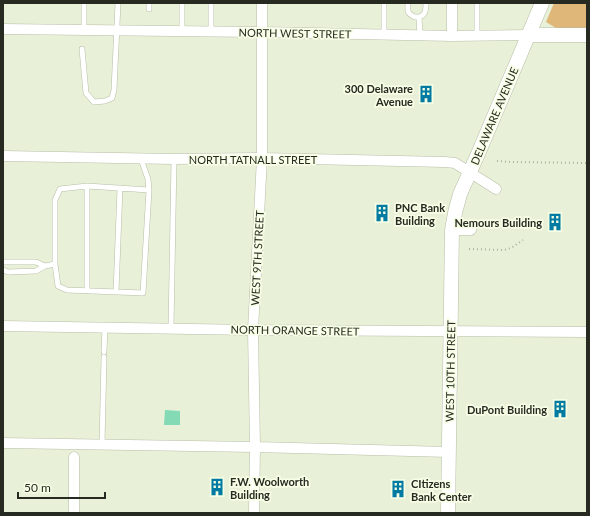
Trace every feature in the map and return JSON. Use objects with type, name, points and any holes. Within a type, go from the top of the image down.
[{"type":"main road","name":"DELAWARE AVENUE","points":[[452,230],[460,194],[542,3]]},
{"type":"main road","name":"NORTH WEST STREET","points":[[529,35],[587,34]]},
{"type":"main road","name":"WEST 10TH STREET","points":[[448,513],[452,230]]},
{"type":"street","name":"WEST 9TH STREET","points":[[254,513],[255,446],[253,330],[262,158],[262,3]]},
{"type":"street","points":[[452,3],[452,36]]},
{"type":"street","name":"NORTH WEST STREET","points":[[3,29],[211,31],[452,36],[529,35]]},
{"type":"street","name":"NORTH TATNALL STREET","points":[[3,156],[142,159],[262,158],[445,162],[455,163],[496,189]]},
{"type":"street","points":[[452,230],[471,230]]},
{"type":"street","name":"NORTH ORANGE STREET","points":[[3,326],[253,330],[587,332]]},
{"type":"street","points":[[3,443],[255,446],[449,452]]},
{"type":"street","points":[[74,457],[74,513]]},
{"type":"lane","points":[[84,3],[84,30]]},
{"type":"lane","points":[[82,49],[86,93],[94,102],[105,101],[112,98],[114,90],[118,3]]},
{"type":"lane","points":[[182,3],[182,31]]},
{"type":"lane","points":[[211,3],[211,31]]},
{"type":"lane","points":[[384,3],[384,34]]},
{"type":"lane","points":[[408,3],[409,14],[420,17]]},
{"type":"lane","points":[[420,35],[420,17],[424,14],[426,3]]},
{"type":"lane","points":[[477,3],[477,35]]},
{"type":"lane","points":[[142,159],[148,179],[149,190],[143,293],[66,290],[58,286],[55,264],[54,200],[60,189],[87,186],[149,190]]},
{"type":"lane","points":[[171,328],[174,159]]},
{"type":"lane","points":[[87,186],[87,291]]},
{"type":"lane","points":[[116,292],[120,188]]},
{"type":"lane","points":[[3,262],[36,262],[45,266]]},
{"type":"lane","points":[[3,270],[8,272],[36,271],[45,266],[55,264]]},
{"type":"lane","points":[[102,445],[105,327]]},
{"type":"path","points":[[497,161],[587,164]]},
{"type":"path","points":[[469,249],[504,250],[511,248],[523,240]]},
{"type":"shaded area","points":[[554,3],[587,3],[587,28],[556,28],[546,22]]},
{"type":"shaded area","points":[[165,410],[180,411],[180,425],[164,425]]},
{"type":"place","name":"300 Delaware Avenue","points":[[426,94]]},
{"type":"place","name":"PNC Bank Building","points":[[382,213]]},
{"type":"place","name":"Nemours Building","points":[[555,222]]},
{"type":"place","name":"DuPont Building","points":[[560,409]]},
{"type":"place","name":"F.W. Woolworth Building","points":[[217,487]]},
{"type":"place","name":"CItizens Bank Center","points":[[398,489]]}]
